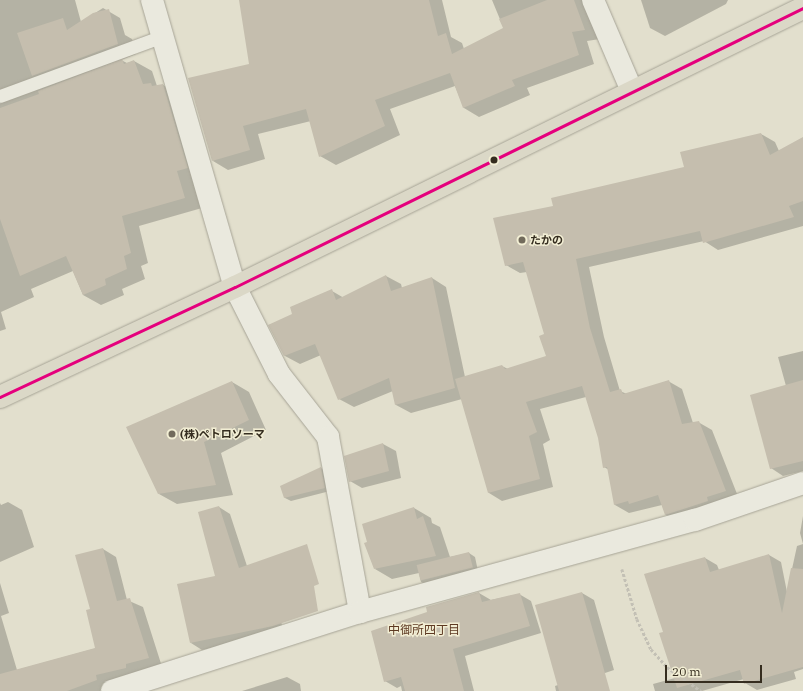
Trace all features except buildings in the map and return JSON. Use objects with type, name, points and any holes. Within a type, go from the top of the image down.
[{"type":"highway","points":[[0,397],[235,288],[803,8]]},
{"type":"street","points":[[152,0],[235,288],[279,374],[328,437],[360,612]]},
{"type":"street","points":[[593,0],[632,91]]},
{"type":"street","points":[[112,691],[360,612],[695,520],[803,483]]},
{"type":"lane","points":[[0,96],[163,36]]},
{"type":"path","points":[[614,542],[637,619],[651,649],[667,667],[701,691]]},
{"type":"transit line","points":[[0,397],[235,287],[803,8]]},
{"type":"place","name":"たかの","points":[[522,240]]},
{"type":"place","name":"(株)ペトロソーマ","points":[[172,434]]},
{"type":"district","name":"中御所四丁目","points":[[424,630]]}]
